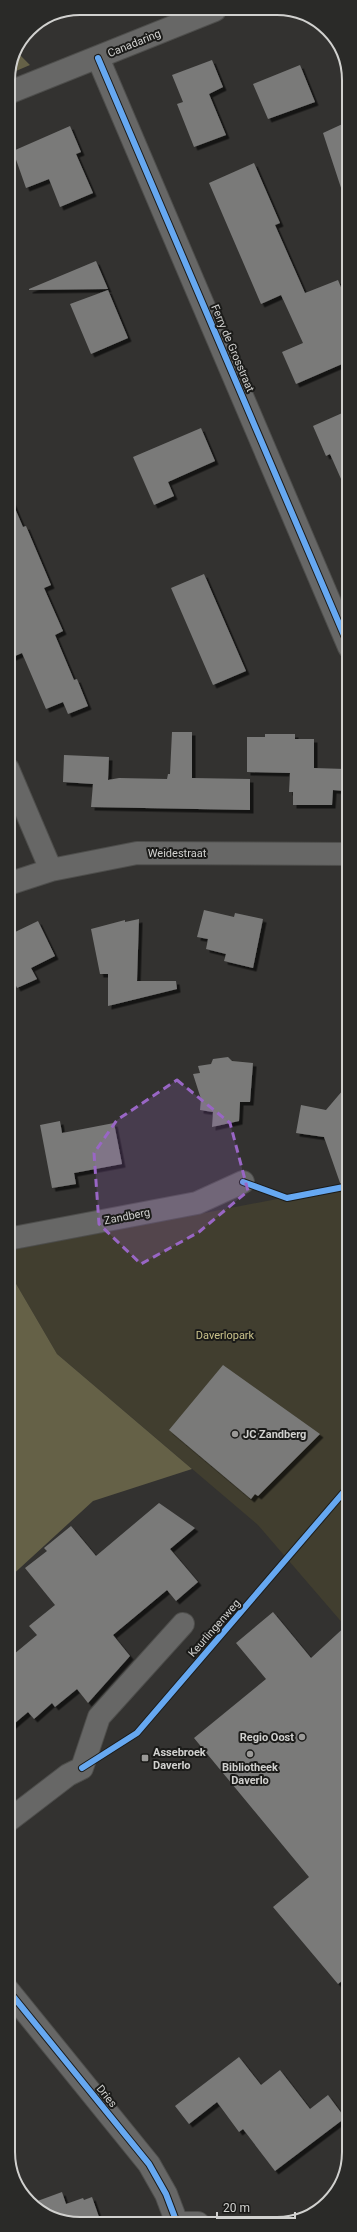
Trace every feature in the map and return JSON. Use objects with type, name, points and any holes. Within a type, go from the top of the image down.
[{"type":"street","name":"Canadaring","points":[[15,90],[203,15]]},
{"type":"street","name":"Ferry de Grosstraat","points":[[98,58],[342,631]]},
{"type":"street","points":[[15,786],[51,870]]},
{"type":"street","name":"Weidestraat","points":[[15,882],[51,870],[137,853],[342,854]]},
{"type":"street","name":"Zandberg","points":[[15,1238],[197,1203],[242,1182]]},
{"type":"street","points":[[15,1815],[68,1775],[82,1768],[99,1717],[183,1624]]},
{"type":"street","name":"Dries","points":[[15,1999],[149,2164],[166,2194],[175,2217]]},
{"type":"highlighted area","points":[[177,1080],[230,1123],[248,1191],[199,1232],[141,1264],[99,1224],[94,1153],[117,1120]]},
{"type":"green space","name":"Daverlopark","points":[[342,1186],[342,1623],[258,1525],[57,1354],[15,1282],[15,1250]]},
{"type":"shaded area","points":[[20,55],[30,65],[16,71]]},
{"type":"shaded area","points":[[15,1282],[57,1354],[192,1469],[93,1501],[15,1573]]},
{"type":"building","points":[[212,60],[223,87],[209,94],[226,135],[194,147],[177,104],[183,102],[172,75]]},
{"type":"building","points":[[300,65],[315,102],[268,119],[253,84]]},
{"type":"building","points":[[342,124],[342,191],[323,133]]},
{"type":"building","points":[[70,126],[81,152],[76,154],[93,193],[60,207],[49,179],[26,188],[15,157],[15,150]]},
{"type":"building","points":[[254,163],[280,223],[275,225],[305,293],[338,280],[342,290],[342,364],[296,384],[282,352],[303,343],[281,295],[261,304],[209,183]]},
{"type":"building","points":[[96,261],[108,289],[29,290],[29,289]]},
{"type":"building","points":[[108,290],[128,338],[91,354],[70,304]]},
{"type":"building","points":[[342,413],[342,481],[330,454],[326,456],[313,426]]},
{"type":"building","points":[[201,428],[215,461],[168,482],[174,496],[154,505],[133,457]]},
{"type":"building","points":[[15,508],[23,527],[26,526],[51,585],[44,588],[63,631],[55,635],[74,680],[77,679],[88,706],[68,714],[63,702],[46,709],[22,653],[15,656]]},
{"type":"building","points":[[204,574],[246,671],[213,685],[171,588]]},
{"type":"building","points":[[172,732],[192,732],[192,778],[250,779],[250,810],[91,807],[93,784],[63,782],[64,755],[109,757],[108,780],[119,778],[167,779],[168,774],[170,774]]},
{"type":"building","points":[[265,734],[295,734],[295,739],[314,739],[314,768],[342,769],[342,791],[333,790],[332,805],[293,805],[293,792],[289,792],[290,773],[247,772],[247,737],[265,737]]},
{"type":"building","points":[[204,910],[234,917],[235,913],[263,919],[253,968],[224,961],[226,954],[206,949],[208,939],[197,937]]},
{"type":"building","points":[[139,919],[137,981],[176,981],[177,989],[108,1006],[108,974],[100,974],[91,929],[125,920],[125,922]]},
{"type":"building","points":[[38,921],[55,956],[31,968],[37,979],[17,988],[15,984],[15,932]]},
{"type":"building","points":[[228,1057],[232,1061],[253,1063],[250,1102],[240,1102],[239,1121],[212,1127],[213,1112],[200,1110],[201,1099],[193,1074],[200,1073],[198,1066],[211,1064],[213,1059]]},
{"type":"building","points":[[342,1091],[342,1189],[324,1137],[296,1133],[301,1105],[326,1110]]},
{"type":"building","points":[[60,1121],[62,1133],[114,1123],[122,1164],[74,1173],[76,1184],[52,1188],[40,1125]]},
{"type":"building","name":"JC Zandberg","points":[[223,1365],[320,1434],[258,1496],[255,1494],[251,1499],[169,1430]]},
{"type":"building","points":[[159,1503],[195,1528],[170,1549],[198,1582],[176,1601],[167,1590],[113,1635],[130,1656],[88,1703],[77,1689],[55,1707],[52,1703],[34,1719],[28,1712],[15,1723],[15,1653],[37,1635],[29,1626],[55,1605],[25,1568],[47,1551],[44,1548],[71,1526],[96,1556]]},
{"type":"building","points":[[273,1612],[311,1658],[342,1629],[342,1981],[338,1984],[273,1907],[309,1877],[194,1738],[266,1679],[236,1643]]},
{"type":"building","points":[[239,2057],[261,2085],[280,2070],[310,2109],[328,2095],[342,2114],[342,2120],[275,2171],[243,2129],[239,2132],[217,2102],[189,2124],[175,2106]]},
{"type":"building","points":[[62,2192],[66,2204],[83,2198],[84,2200],[92,2197],[99,2217],[80,2217],[59,2214],[38,2201]]},
{"type":"cycle path","points":[[98,58],[342,631]]},
{"type":"cycle path","points":[[243,1182],[287,1198],[342,1187]]},
{"type":"cycle path","name":"Keurlingenweg","points":[[82,1768],[137,1733],[342,1494]]},
{"type":"cycle path","points":[[15,1999],[149,2164],[166,2194],[175,2217]]},
{"type":"place","name":"JC Zandberg","points":[[235,1434]]},
{"type":"place","name":"Regio Oost","points":[[302,1737]]},
{"type":"place","name":"Bibliotheek Daverlo","points":[[250,1754]]},
{"type":"place","name":"Assebroek Daverlo","points":[[145,1758]]}]
